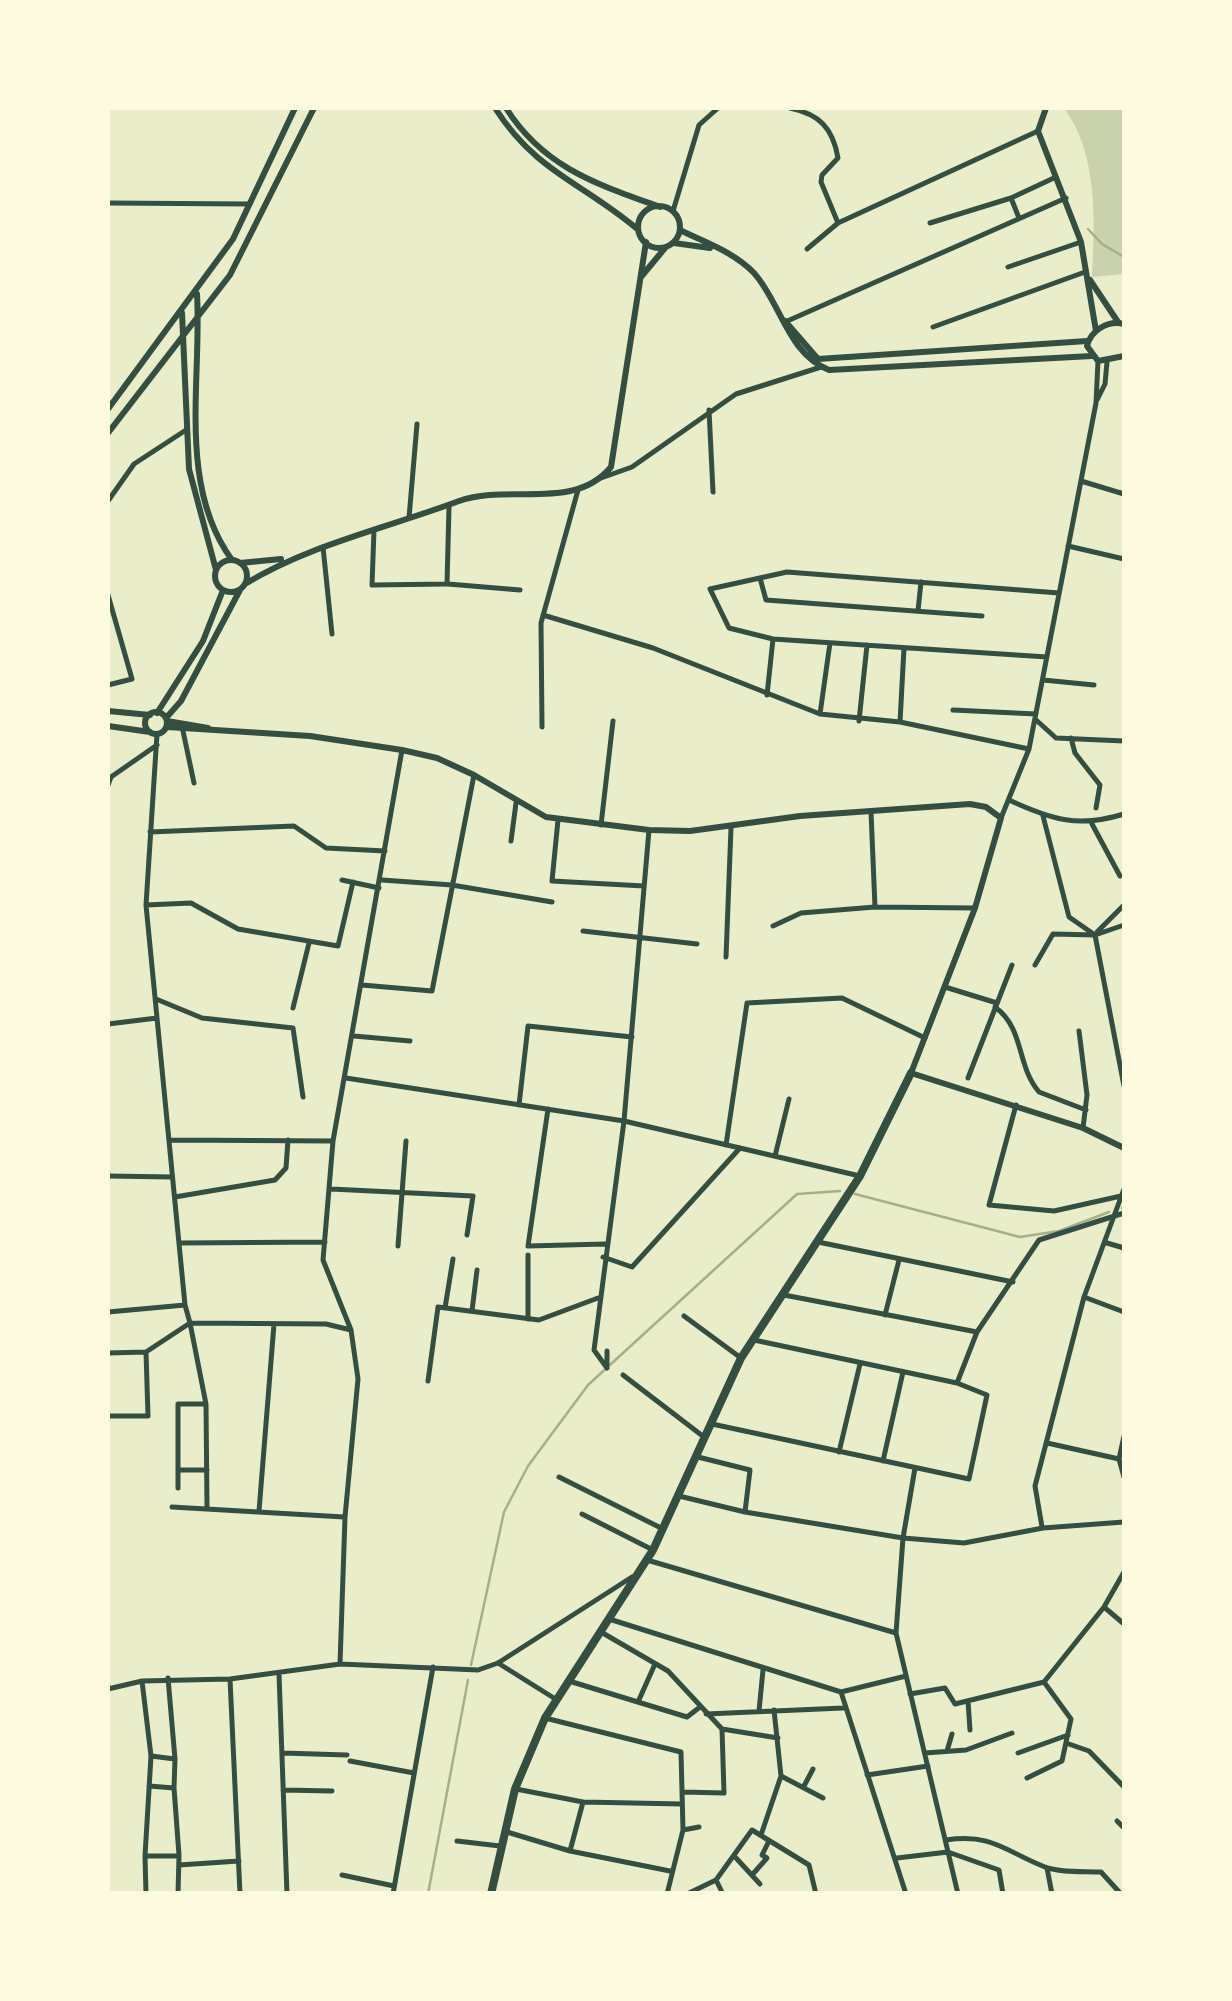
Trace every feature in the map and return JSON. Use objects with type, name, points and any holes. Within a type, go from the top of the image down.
[{"type":"main road","points":[[491,1894],[515,1789],[545,1718],[653,1550],[741,1358],[858,1179],[911,1072]]},
{"type":"street","points":[[108,409],[233,239],[295,108]]},
{"type":"street","points":[[108,433],[230,275],[314,108]]},
{"type":"street","points":[[495,108],[536,160],[601,199],[636,228],[646,242],[665,248]]},
{"type":"street","points":[[506,108],[530,142],[560,166],[601,187],[672,211]]},
{"type":"street","points":[[718,108],[699,126],[672,211],[680,230],[744,263],[768,290],[790,334],[821,367]]},
{"type":"street","points":[[790,108],[812,113],[832,139],[838,158],[822,175],[821,182],[838,223]]},
{"type":"street","points":[[1046,108],[1038,131],[1080,242],[1089,275],[1096,331]]},
{"type":"street","points":[[808,250],[838,223],[1038,131]]},
{"type":"street","points":[[930,224],[1012,198],[1056,177]]},
{"type":"street","points":[[261,180],[278,186]]},
{"type":"street","points":[[1012,198],[1019,218]]},
{"type":"street","points":[[785,321],[1066,198]]},
{"type":"street","points":[[108,203],[250,204]]},
{"type":"street","points":[[636,228],[644,212],[660,207]]},
{"type":"street","points":[[674,243],[680,230]]},
{"type":"street","points":[[602,478],[611,467],[646,242]]},
{"type":"street","points":[[1008,268],[1080,242]]},
{"type":"street","points":[[640,278],[674,243],[716,248]]},
{"type":"street","points":[[778,312],[818,360],[1088,341],[1096,331],[1121,323],[1089,275]]},
{"type":"street","points":[[933,327],[1089,275]]},
{"type":"street","points":[[154,733],[182,701],[247,574],[215,534],[203,492],[197,293]]},
{"type":"street","points":[[182,313],[193,494],[216,581],[223,590]]},
{"type":"street","points":[[785,321],[790,334]]},
{"type":"street","points":[[1088,341],[1099,360],[1105,384],[1096,403],[1030,749],[1001,818],[946,988],[911,1072],[1083,1128],[1124,1148]]},
{"type":"street","points":[[984,362],[985,351]]},
{"type":"street","points":[[900,354],[901,364]]},
{"type":"street","points":[[216,570],[236,562],[288,558],[460,501],[578,490],[632,467],[709,410],[750,389],[821,367],[837,371],[901,364],[1124,357]]},
{"type":"street","points":[[709,410],[713,492]]},
{"type":"street","points":[[409,518],[418,424]]},
{"type":"street","points":[[108,501],[134,464],[198,425]]},
{"type":"street","points":[[1081,480],[1124,494]]},
{"type":"street","points":[[542,726],[543,615],[578,490]]},
{"type":"street","points":[[193,494],[203,492]]},
{"type":"street","points":[[447,584],[449,507]]},
{"type":"street","points":[[374,530],[372,585],[447,584],[520,590]]},
{"type":"street","points":[[1068,546],[1124,559]]},
{"type":"street","points":[[323,547],[332,634]]},
{"type":"street","points":[[223,590],[243,586],[288,558]]},
{"type":"street","points":[[1047,657],[773,639],[728,628],[710,589],[788,572],[1059,592]]},
{"type":"street","points":[[760,578],[768,601],[982,616]]},
{"type":"street","points":[[918,611],[921,582]]},
{"type":"street","points":[[208,1508],[206,1404],[185,1305],[146,905],[157,745],[146,724],[203,641],[223,590]]},
{"type":"street","points":[[108,595],[132,679],[108,684]]},
{"type":"street","points":[[543,615],[653,648],[820,714],[900,722],[1030,749]]},
{"type":"street","points":[[767,694],[773,639]]},
{"type":"street","points":[[820,714],[830,643]]},
{"type":"street","points":[[860,721],[867,645]]},
{"type":"street","points":[[900,722],[904,648]]},
{"type":"street","points":[[1042,680],[1094,685]]},
{"type":"street","points":[[953,710],[1036,716],[1056,738],[1124,740]]},
{"type":"street","points":[[108,711],[154,714],[183,731],[310,736],[437,758],[474,775],[516,803],[558,820],[650,830],[730,828],[871,809],[970,804],[986,807],[1001,818]]},
{"type":"street","points":[[166,722],[219,732]]},
{"type":"street","points":[[601,824],[612,722]]},
{"type":"street","points":[[108,726],[154,733]]},
{"type":"street","points":[[183,731],[194,783]]},
{"type":"street","points":[[1070,738],[1076,754],[1100,785],[1096,808]]},
{"type":"street","points":[[108,785],[111,776],[157,745]]},
{"type":"street","points":[[340,1664],[345,1517],[358,1379],[352,1330],[324,1260],[325,1242],[333,1141],[402,750]]},
{"type":"street","points":[[362,985],[432,991],[474,775]]},
{"type":"street","points":[[1009,800],[1043,816],[1092,824],[1124,814]]},
{"type":"street","points":[[512,841],[516,803]]},
{"type":"street","points":[[871,809],[875,906]]},
{"type":"street","points":[[1043,816],[1069,917],[1095,934],[1124,1086]]},
{"type":"street","points":[[558,820],[552,881],[644,886]]},
{"type":"street","points":[[1092,824],[1120,876]]},
{"type":"street","points":[[149,832],[294,826],[326,848],[385,852]]},
{"type":"street","points":[[726,957],[730,828]]},
{"type":"street","points":[[607,1351],[607,1368],[594,1350],[598,1298],[624,1121],[650,830]]},
{"type":"street","points":[[342,880],[452,885],[552,902]]},
{"type":"street","points":[[146,905],[190,903],[238,930],[338,946],[353,882]]},
{"type":"street","points":[[1095,934],[1124,905]]},
{"type":"street","points":[[772,926],[801,913],[875,906],[975,908]]},
{"type":"street","points":[[1035,965],[1054,934],[1095,934],[1124,925]]},
{"type":"street","points":[[583,932],[698,944]]},
{"type":"street","points":[[293,1008],[310,942]]},
{"type":"street","points":[[968,1078],[1012,964]]},
{"type":"street","points":[[946,988],[996,1005],[1015,1027],[1033,1085],[1048,1097],[1086,1110]]},
{"type":"street","points":[[155,998],[202,1018],[293,1028],[302,1097]]},
{"type":"street","points":[[726,1144],[747,1003],[842,998],[925,1038]]},
{"type":"street","points":[[108,1024],[157,1018]]},
{"type":"street","points":[[519,1105],[528,1026],[632,1036]]},
{"type":"street","points":[[1080,1031],[1086,1110],[1083,1128]]},
{"type":"street","points":[[354,1036],[410,1041]]},
{"type":"street","points":[[346,1078],[624,1121],[858,1179]]},
{"type":"street","points":[[774,1156],[789,1099]]},
{"type":"street","points":[[1016,1105],[989,1205],[1054,1212],[1123,1192],[1121,1214],[1084,1297],[1035,1486],[1043,1528]]},
{"type":"street","points":[[548,1110],[528,1246],[605,1244]]},
{"type":"street","points":[[168,1140],[333,1141]]},
{"type":"street","points":[[174,1197],[275,1180],[286,1168],[288,1140]]},
{"type":"street","points":[[398,1246],[406,1141]]},
{"type":"street","points":[[603,1257],[632,1267],[740,1148]]},
{"type":"street","points":[[108,1176],[172,1177]]},
{"type":"street","points":[[330,1189],[473,1196],[467,1235]]},
{"type":"street","points":[[957,1382],[978,1332],[1040,1240],[1121,1214]]},
{"type":"street","points":[[179,1243],[325,1242]]},
{"type":"street","points":[[818,1242],[1013,1282]]},
{"type":"street","points":[[1107,1242],[1124,1248]]},
{"type":"street","points":[[528,1255],[528,1318]]},
{"type":"street","points":[[446,1308],[452,1259]]},
{"type":"street","points":[[885,1316],[899,1260]]},
{"type":"street","points":[[472,1312],[477,1270]]},
{"type":"street","points":[[781,1294],[978,1332]]},
{"type":"street","points":[[1084,1297],[1124,1312]]},
{"type":"street","points":[[428,1382],[438,1307],[540,1320],[598,1298]]},
{"type":"street","points":[[108,1312],[185,1305]]},
{"type":"street","points":[[684,1316],[741,1358]]},
{"type":"street","points":[[108,1353],[146,1352],[190,1323],[326,1324],[352,1330]]},
{"type":"street","points":[[259,1511],[274,1324]]},
{"type":"street","points":[[752,1340],[957,1382],[987,1395]]},
{"type":"street","points":[[108,1416],[148,1416],[146,1352]]},
{"type":"street","points":[[839,1452],[860,1364]]},
{"type":"street","points":[[883,1461],[903,1372]]},
{"type":"street","points":[[622,1376],[706,1438]]},
{"type":"street","points":[[712,1424],[969,1479],[987,1395],[994,1390]]},
{"type":"street","points":[[178,1488],[178,1404],[206,1404]]},
{"type":"street","points":[[1124,1436],[1120,1458],[1124,1477]]},
{"type":"street","points":[[1046,1443],[1120,1458]]},
{"type":"street","points":[[698,1457],[750,1470],[745,1512]]},
{"type":"street","points":[[915,1468],[903,1538],[896,1633],[958,1894]]},
{"type":"street","points":[[178,1470],[207,1470]]},
{"type":"street","points":[[559,1478],[663,1529]]},
{"type":"street","points":[[679,1496],[745,1512],[964,1544],[1043,1528],[1124,1522]]},
{"type":"street","points":[[172,1507],[345,1517]]},
{"type":"street","points":[[582,1514],[653,1550]]},
{"type":"street","points":[[647,1560],[896,1633]]},
{"type":"street","points":[[910,1694],[945,1688],[955,1704],[1044,1682],[1104,1606],[1124,1572]]},
{"type":"street","points":[[108,1689],[168,1678],[230,1679],[340,1664],[478,1670],[498,1663],[639,1573]]},
{"type":"street","points":[[1104,1606],[1124,1624]]},
{"type":"street","points":[[610,1618],[841,1692],[906,1676]]},
{"type":"street","points":[[601,1632],[668,1670],[722,1729],[778,1738]]},
{"type":"street","points":[[498,1663],[557,1700]]},
{"type":"street","points":[[638,1702],[656,1663]]},
{"type":"street","points":[[342,1876],[393,1890],[433,1667]]},
{"type":"street","points":[[760,1711],[764,1670]]},
{"type":"street","points":[[279,1674],[286,1894]]},
{"type":"street","points":[[168,1678],[175,1759],[178,1894]]},
{"type":"street","points":[[230,1679],[240,1894]]},
{"type":"street","points":[[142,1681],[151,1756],[146,1894]]},
{"type":"street","points":[[569,1681],[687,1717],[700,1707]]},
{"type":"street","points":[[1026,1778],[1062,1760],[1071,1719],[1044,1682]]},
{"type":"street","points":[[841,1692],[906,1894]]},
{"type":"street","points":[[968,1701],[970,1730]]},
{"type":"street","points":[[706,1714],[843,1708]]},
{"type":"street","points":[[761,1835],[781,1776],[774,1710]]},
{"type":"street","points":[[545,1718],[682,1752],[683,1830],[667,1894]]},
{"type":"street","points":[[684,1792],[724,1792],[722,1729]]},
{"type":"street","points":[[925,1753],[966,1750],[1012,1732]]},
{"type":"street","points":[[946,1752],[952,1734]]},
{"type":"street","points":[[1018,1754],[1068,1734]]},
{"type":"street","points":[[1066,1743],[1089,1751],[1124,1787]]},
{"type":"street","points":[[282,1753],[348,1758],[414,1773]]},
{"type":"street","points":[[151,1756],[175,1759]]},
{"type":"street","points":[[867,1774],[928,1766]]},
{"type":"street","points":[[804,1786],[813,1769]]},
{"type":"street","points":[[781,1776],[823,1798]]},
{"type":"street","points":[[149,1786],[174,1788]]},
{"type":"street","points":[[515,1789],[583,1802],[682,1804]]},
{"type":"street","points":[[283,1790],[332,1791]]},
{"type":"street","points":[[570,1851],[583,1802]]},
{"type":"street","points":[[1117,1821],[1124,1828]]},
{"type":"street","points":[[683,1830],[699,1828]]},
{"type":"street","points":[[688,1894],[716,1880],[736,1858],[752,1830],[810,1865],[816,1894]]},
{"type":"street","points":[[504,1831],[570,1851],[670,1871]]},
{"type":"street","points":[[946,1840],[967,1837],[1005,1844],[1047,1868],[1102,1872],[1120,1894]]},
{"type":"street","points":[[457,1840],[500,1846]]},
{"type":"street","points":[[752,1875],[767,1858],[762,1855],[770,1841]]},
{"type":"street","points":[[897,1858],[948,1852],[999,1870],[1003,1894]]},
{"type":"street","points":[[145,1856],[179,1856]]},
{"type":"street","points":[[736,1858],[760,1884]]},
{"type":"street","points":[[179,1865],[239,1860]]},
{"type":"street","points":[[1047,1868],[1052,1894]]},
{"type":"street","points":[[716,1880],[723,1894]]},
{"type":"green space","points":[[1064,108],[1124,108],[1124,274],[1092,277],[1089,167],[1075,126]]},
{"type":"waterway","points":[[1088,229],[1102,244],[1124,257]]},
{"type":"waterway","points":[[471,1665],[504,1512],[528,1466],[588,1385],[797,1194],[840,1191]]},
{"type":"waterway","points":[[855,1194],[1020,1237],[1059,1231],[1109,1212]]},
{"type":"waterway","points":[[428,1894],[468,1680]]}]
